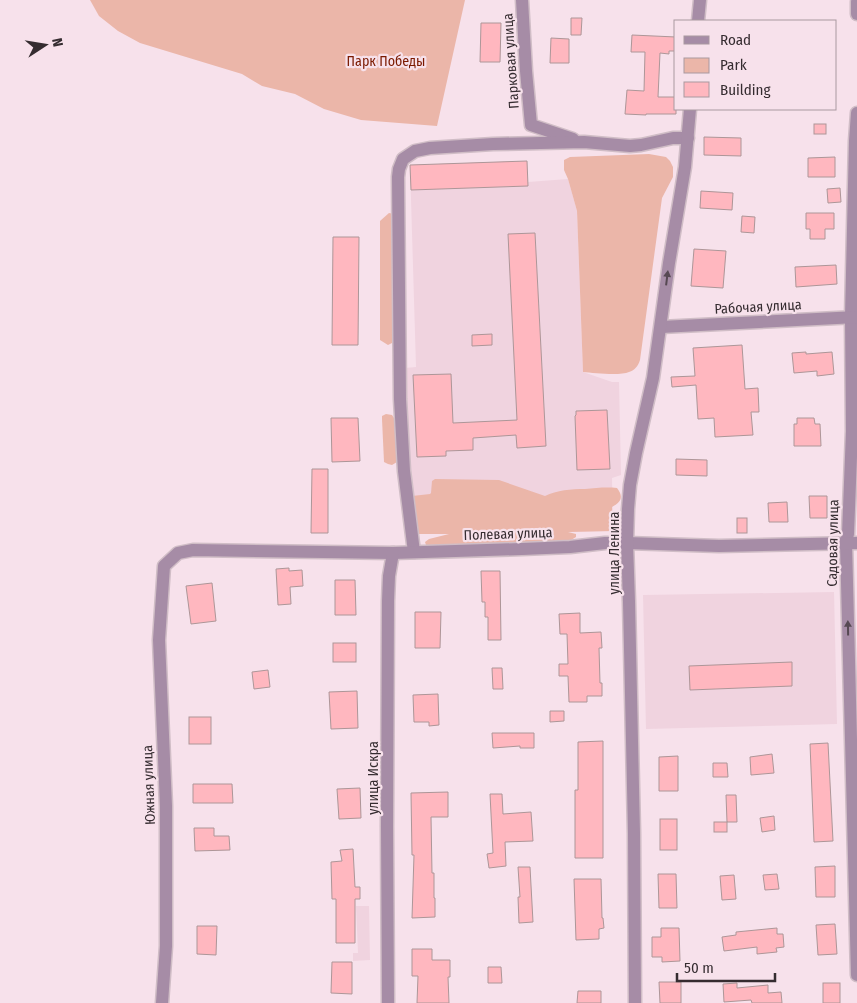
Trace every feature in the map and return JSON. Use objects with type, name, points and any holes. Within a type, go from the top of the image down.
[{"type":"street","name":"Парковая улица","points":[[522,0],[531,125],[584,142]]},
{"type":"street","points":[[698,20],[700,0]]},
{"type":"street","points":[[857,2],[857,14]]},
{"type":"street","name":"улица Ленина","points":[[635,1003],[634,823],[627,543],[630,485],[653,378],[688,138],[690,110]]},
{"type":"street","name":"Садовая улица","points":[[857,113],[855,141],[852,431],[848,534],[852,543],[857,975]]},
{"type":"street","points":[[414,552],[404,471],[399,349],[398,177],[403,159],[415,151],[430,148],[493,144],[584,142],[630,146],[673,138],[688,138]]},
{"type":"street","name":"Рабочая улица","points":[[661,327],[854,317]]},
{"type":"street","name":"Полевая улица","points":[[164,566],[178,553],[193,550],[394,553],[570,547],[605,543],[719,546],[852,543]]},
{"type":"street","name":"улица Искра","points":[[388,1003],[388,610],[389,576],[394,553]]},
{"type":"street","name":"Южная улица","points":[[162,1003],[166,946],[166,806],[159,640],[164,566]]},
{"type":"shaded area","points":[[527,161],[528,182],[568,179],[577,211],[583,372],[612,382],[619,382],[621,475],[612,478],[613,531],[417,534],[412,496],[405,368],[416,367],[410,165]]},
{"type":"shaded area","points":[[834,592],[837,724],[646,729],[643,595]]},
{"type":"shaded area","points":[[356,906],[369,906],[370,960],[353,961],[353,953],[358,953]]},
{"type":"green space","name":"Парк Победы","points":[[90,0],[465,0],[437,126],[361,120],[324,109],[295,94],[262,86],[242,74],[140,43],[118,31],[99,16]]},
{"type":"green space","points":[[649,154],[666,157],[673,167],[673,177],[662,198],[640,360],[635,369],[625,373],[583,372],[577,211],[564,170],[564,160],[570,157]]},
{"type":"green space","points":[[389,213],[394,214],[394,226],[392,269],[393,341],[388,345],[380,340],[380,221]]},
{"type":"green space","points":[[386,414],[392,415],[394,418],[397,462],[392,465],[384,462],[382,416]]},
{"type":"green space","points":[[435,479],[499,480],[545,496],[554,492],[569,490],[617,488],[621,497],[618,503],[612,507],[613,531],[568,532],[576,534],[576,537],[568,542],[431,546],[426,545],[425,542],[429,539],[449,534],[417,534],[412,496],[430,494],[432,481]]},
{"type":"building","points":[[571,18],[582,18],[581,35],[571,35]]},
{"type":"building","points":[[481,23],[501,23],[500,62],[480,62]]},
{"type":"building","points":[[632,35],[674,37],[674,51],[669,51],[669,54],[660,53],[658,97],[674,97],[674,110],[676,110],[676,114],[625,114],[627,90],[644,91],[645,52],[631,52]]},
{"type":"building","points":[[551,38],[569,39],[569,63],[550,63]]},
{"type":"building","points":[[814,124],[826,124],[826,134],[814,134]]},
{"type":"building","points":[[704,137],[741,138],[741,156],[704,155]]},
{"type":"building","points":[[835,157],[835,177],[808,177],[808,158]]},
{"type":"building","points":[[527,161],[528,186],[411,190],[410,165]]},
{"type":"building","points":[[840,188],[841,202],[828,203],[827,189]]},
{"type":"building","points":[[701,191],[733,193],[732,210],[700,208]]},
{"type":"building","points":[[806,213],[834,213],[834,229],[825,229],[825,239],[810,239],[810,229],[806,229]]},
{"type":"building","points":[[742,216],[755,217],[754,233],[741,232]]},
{"type":"building","points":[[535,233],[546,446],[517,448],[516,435],[473,438],[473,450],[446,451],[446,456],[417,457],[413,375],[451,374],[453,423],[517,420],[508,234]]},
{"type":"building","points":[[333,237],[359,237],[358,345],[332,345]]},
{"type":"building","points":[[694,249],[726,251],[723,288],[691,286]]},
{"type":"building","points":[[836,265],[837,284],[796,287],[795,267]]},
{"type":"building","points":[[492,334],[492,345],[472,346],[472,335]]},
{"type":"building","points":[[742,345],[745,389],[758,388],[759,412],[751,412],[753,435],[715,437],[714,418],[698,419],[696,385],[672,387],[671,377],[695,376],[693,348]]},
{"type":"building","points":[[806,352],[806,354],[832,352],[834,374],[817,376],[817,371],[794,373],[792,353]]},
{"type":"building","points":[[607,410],[610,469],[577,470],[576,411]]},
{"type":"building","points":[[331,418],[358,418],[360,461],[332,462]]},
{"type":"building","points":[[797,418],[814,418],[815,424],[820,424],[821,446],[794,446],[794,424],[797,424]]},
{"type":"building","points":[[676,459],[707,460],[707,476],[676,475]]},
{"type":"building","points":[[312,469],[328,469],[328,533],[311,533]]},
{"type":"building","points":[[809,496],[827,496],[827,518],[810,518]]},
{"type":"building","points":[[787,502],[788,522],[769,522],[768,503]]},
{"type":"building","points":[[737,518],[747,518],[747,533],[737,533]]},
{"type":"building","points":[[289,568],[289,571],[302,570],[303,586],[290,587],[291,604],[278,605],[276,569]]},
{"type":"building","points":[[481,571],[500,571],[501,640],[488,640],[488,617],[485,617],[485,602],[482,602]]},
{"type":"building","points":[[335,580],[355,580],[356,615],[335,615]]},
{"type":"building","points":[[212,583],[216,621],[191,624],[186,586]]},
{"type":"building","points":[[415,612],[441,612],[440,648],[415,648]]},
{"type":"building","points":[[580,613],[580,633],[601,632],[602,648],[599,648],[602,696],[587,696],[587,702],[569,702],[568,676],[559,676],[559,664],[568,664],[567,634],[560,634],[559,614]]},
{"type":"building","points":[[333,643],[356,643],[356,662],[333,662]]},
{"type":"building","points":[[792,662],[792,686],[690,690],[689,666]]},
{"type":"building","points":[[492,668],[502,668],[503,689],[493,689]]},
{"type":"building","points":[[268,670],[270,687],[254,689],[252,672]]},
{"type":"building","points":[[357,691],[358,728],[331,729],[329,692]]},
{"type":"building","points":[[438,694],[439,725],[429,726],[429,722],[414,722],[413,695]]},
{"type":"building","points":[[550,711],[564,711],[564,721],[550,722]]},
{"type":"building","points":[[189,717],[211,717],[211,744],[189,744]]},
{"type":"building","points":[[492,733],[534,733],[534,748],[520,748],[520,746],[493,748]]},
{"type":"building","points":[[603,741],[603,858],[575,858],[575,790],[578,790],[578,742]]},
{"type":"building","points":[[828,743],[833,841],[814,842],[810,744]]},
{"type":"building","points":[[772,754],[774,773],[751,775],[750,757]]},
{"type":"building","points":[[678,756],[678,791],[659,791],[659,757]]},
{"type":"building","points":[[713,763],[727,763],[728,777],[713,777]]},
{"type":"building","points":[[193,784],[232,784],[233,803],[193,803]]},
{"type":"building","points":[[360,788],[361,818],[339,819],[337,789]]},
{"type":"building","points":[[448,792],[448,817],[431,817],[435,917],[412,918],[414,855],[412,855],[411,793]]},
{"type":"building","points":[[490,794],[502,794],[503,814],[531,812],[533,841],[505,842],[506,866],[489,868],[487,854],[493,853]]},
{"type":"building","points":[[726,795],[736,795],[737,822],[727,822]]},
{"type":"building","points":[[774,816],[775,830],[762,832],[760,818]]},
{"type":"building","points":[[660,819],[677,819],[677,850],[660,850]]},
{"type":"building","points":[[714,822],[727,822],[727,832],[714,832]]},
{"type":"building","points":[[194,828],[214,828],[214,836],[229,836],[230,850],[195,851]]},
{"type":"building","points":[[353,849],[355,887],[360,887],[360,899],[355,899],[355,943],[336,943],[336,899],[332,899],[331,862],[342,861],[340,850]]},
{"type":"building","points":[[835,866],[835,897],[816,897],[815,867]]},
{"type":"building","points":[[518,867],[530,867],[533,922],[519,923]]},
{"type":"building","points":[[658,874],[676,874],[677,908],[659,908]]},
{"type":"building","points":[[777,874],[779,889],[765,890],[763,875]]},
{"type":"building","points":[[734,875],[736,899],[722,900],[720,876]]},
{"type":"building","points":[[574,879],[601,879],[604,928],[599,929],[599,939],[576,940]]},
{"type":"building","points":[[835,924],[837,954],[818,955],[816,925]]},
{"type":"building","points":[[197,926],[217,926],[216,955],[197,954]]},
{"type":"building","points":[[661,928],[679,928],[680,961],[662,962],[662,957],[652,957],[652,937],[661,937]]},
{"type":"building","points":[[777,928],[777,934],[783,934],[784,947],[776,948],[777,952],[757,954],[757,947],[724,951],[722,937],[736,935],[736,932]]},
{"type":"building","points":[[412,949],[432,949],[432,960],[450,960],[450,977],[448,977],[449,1003],[417,1003],[418,976],[412,976]]},
{"type":"building","points":[[332,962],[352,962],[352,994],[331,993]]},
{"type":"building","points":[[488,967],[501,967],[502,983],[488,983]]},
{"type":"building","points":[[659,982],[681,982],[681,1003],[660,1003]]},
{"type":"building","points":[[737,983],[737,988],[768,985],[768,993],[781,992],[782,1003],[752,1003],[751,1000],[724,1002],[723,984]]},
{"type":"building","points":[[823,983],[840,983],[840,1003],[823,1003]]},
{"type":"building","points":[[578,991],[601,991],[601,1003],[577,1003]]}]
